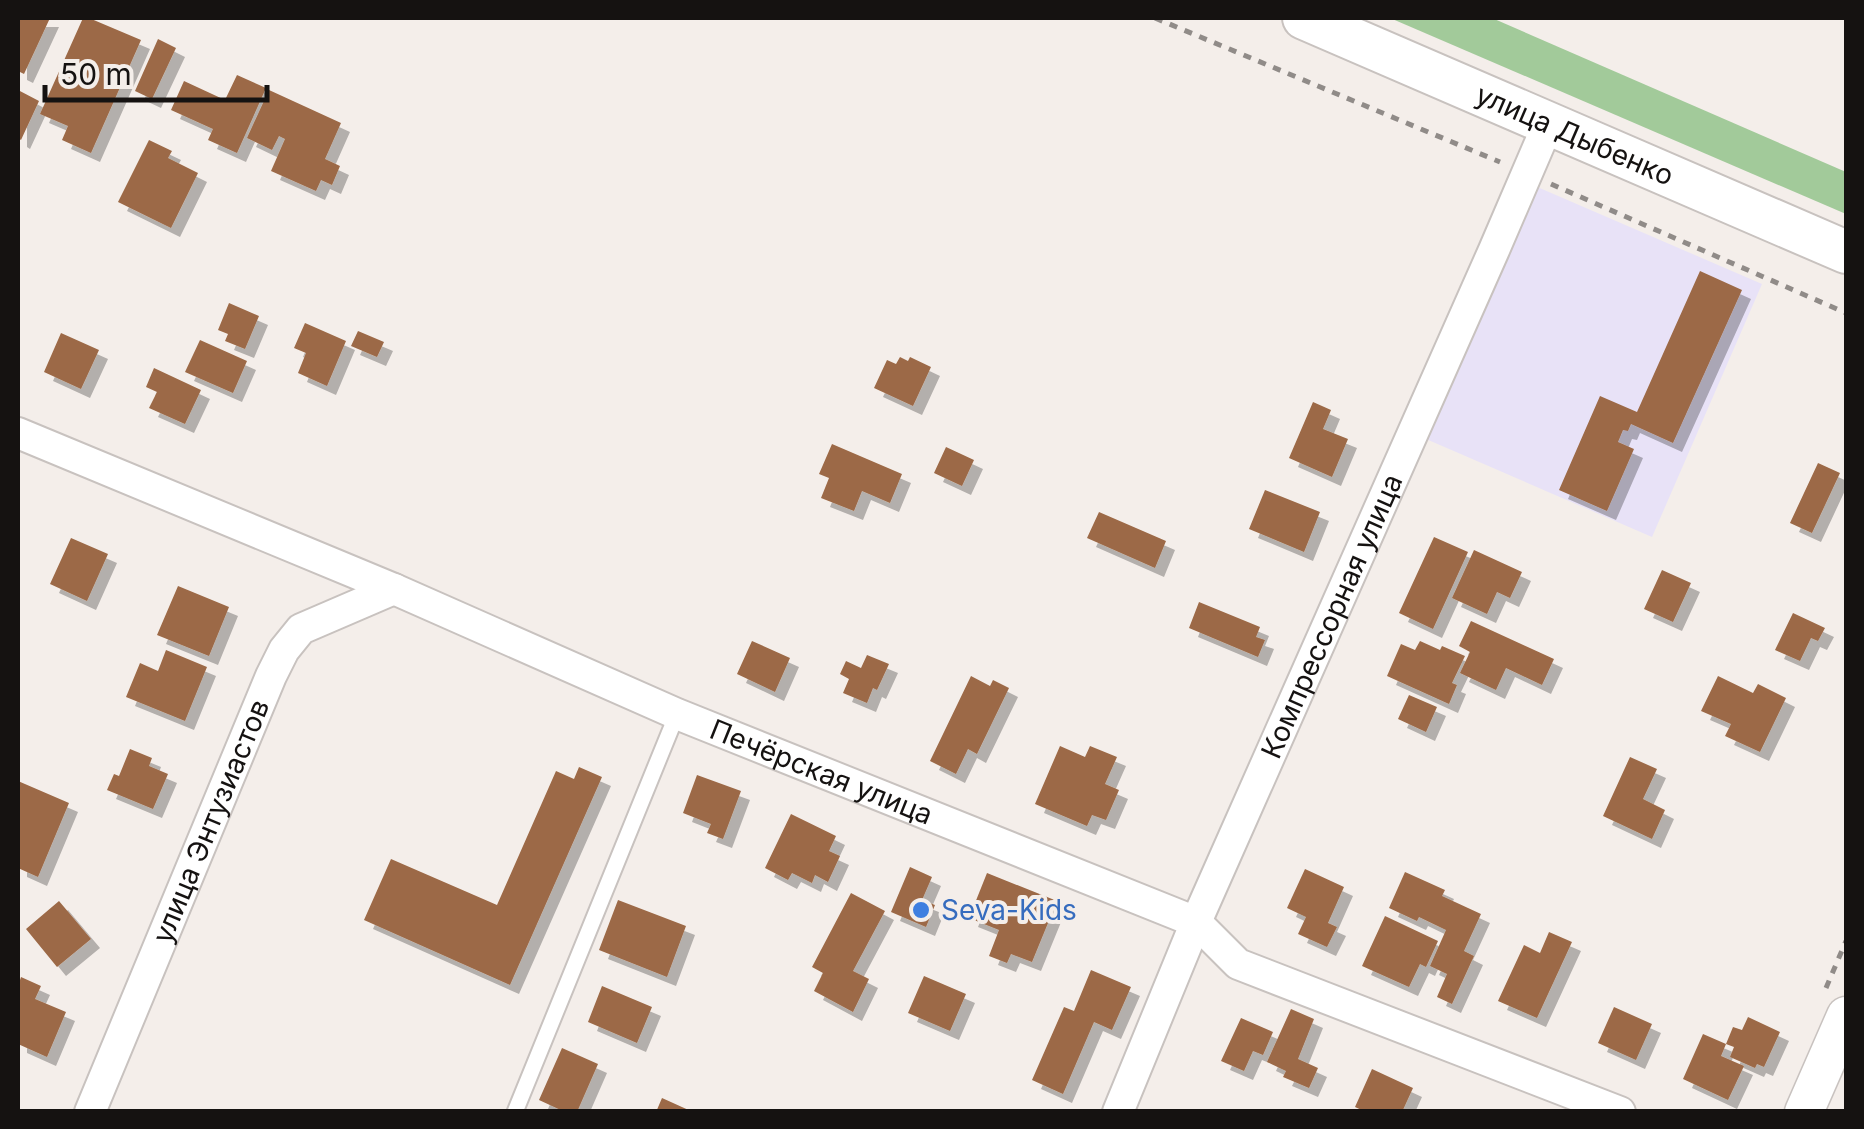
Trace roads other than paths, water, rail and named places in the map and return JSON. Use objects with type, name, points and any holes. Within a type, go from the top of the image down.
[{"type":"main road","name":"улица Дыбенко","points":[[1304,18],[1846,252]]},
{"type":"street","name":"Компрессорная улица","points":[[1118,1112],[1196,922],[1549,122]]},
{"type":"street","name":"Печёрская улица","points":[[18,434],[394,589],[677,714],[1196,922],[1238,964],[1620,1112]]},
{"type":"street","name":"улица Энтузиастов","points":[[90,1112],[284,650],[301,629],[394,589]]},
{"type":"street","points":[[1804,1112],[1846,1016]]},
{"type":"lane","points":[[515,1112],[677,714]]},
{"type":"place","name":"Seva-Kids","points":[[921,910]]}]
